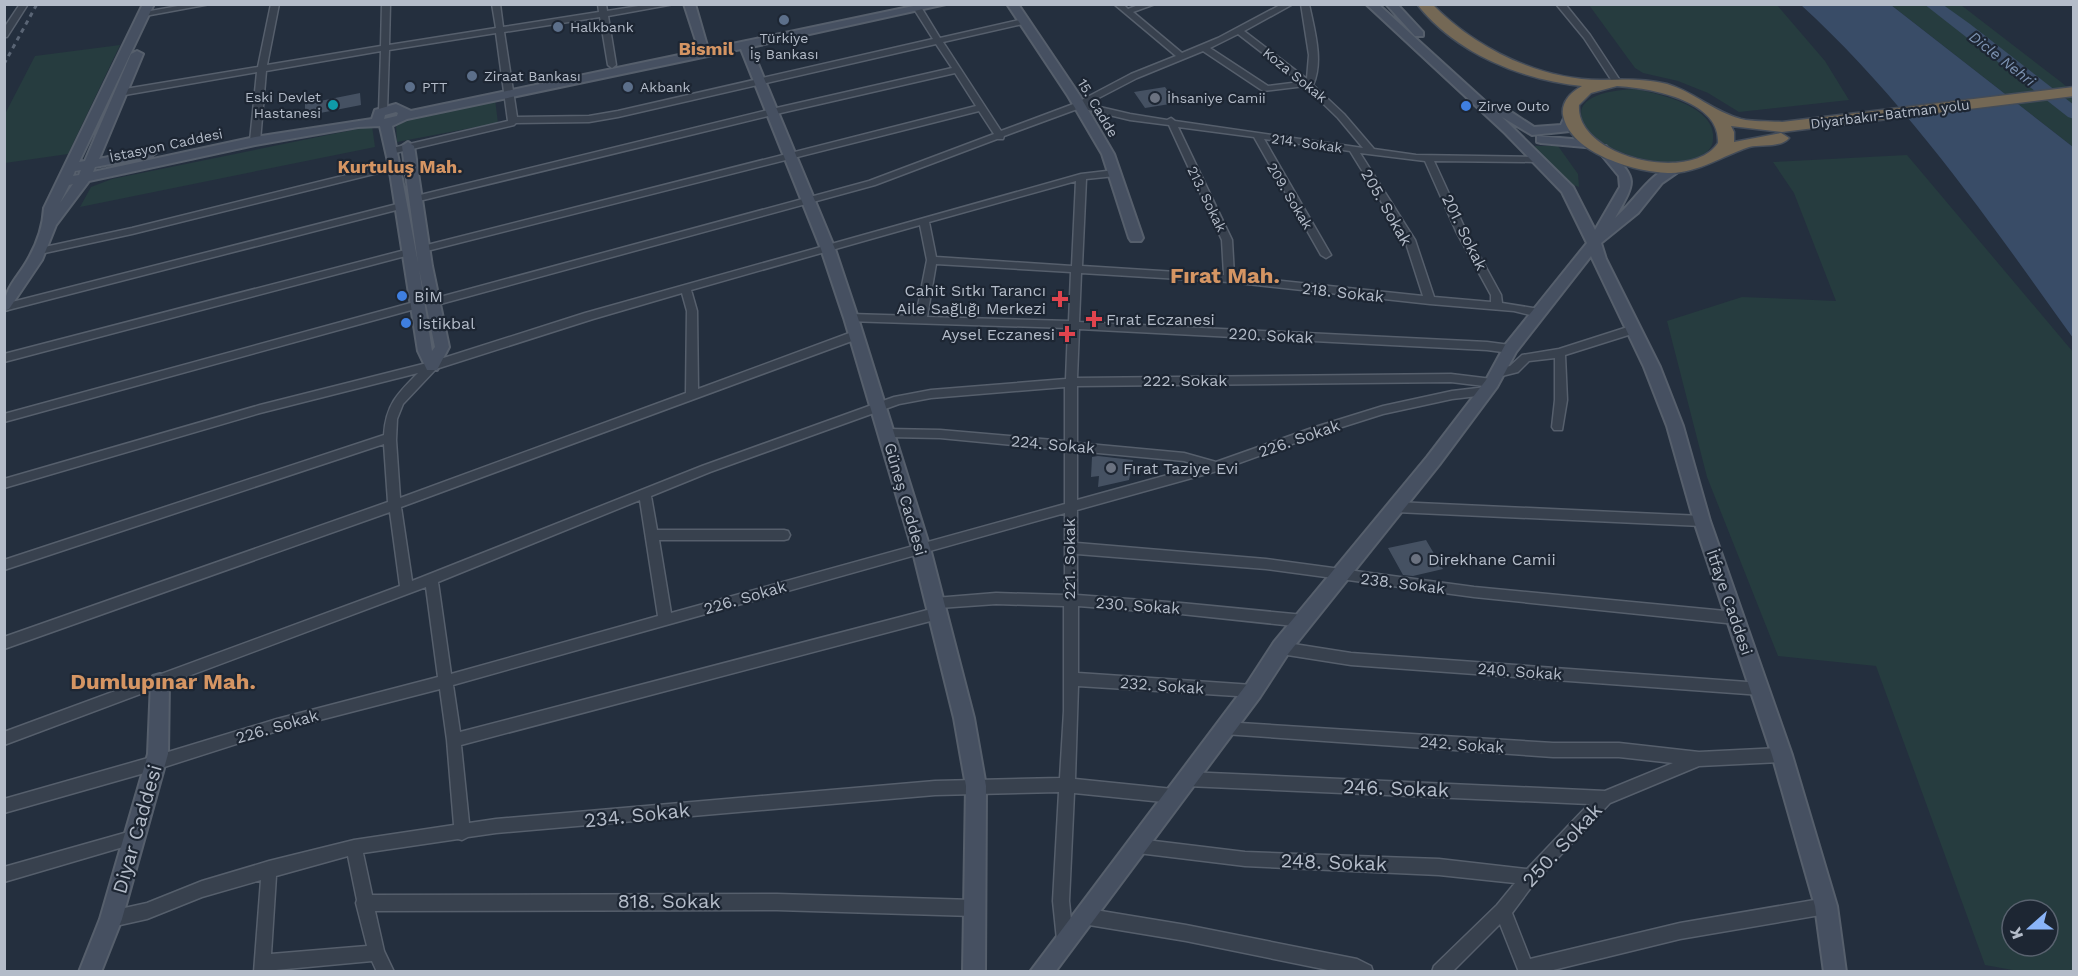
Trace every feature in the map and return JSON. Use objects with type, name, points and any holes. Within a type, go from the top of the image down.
[{"type":"highway","points":[[1411,4],[1430,25],[1451,41],[1490,62],[1545,85],[1570,112],[1578,131],[1598,147]]},
{"type":"highway","points":[[1424,4],[1462,38],[1497,57],[1548,76],[1570,81],[1612,83]]},
{"type":"highway","points":[[1570,112],[1580,93],[1612,83]]},
{"type":"highway","name":"Diyarbakır-Batman yolu","points":[[1612,83],[1641,83],[1666,88],[1738,123],[1768,128],[2073,91]]},
{"type":"highway","name":"Diyarbakır-Batman yolu","points":[[1598,147],[1642,165],[1679,167],[1712,160],[1720,153],[1764,140],[2073,103]]},
{"type":"highway","points":[[1709,110],[1722,123],[1727,137],[1724,150],[1720,153]]},
{"type":"street","points":[[4,35],[24,4]]},
{"type":"street","points":[[152,9],[206,4]]},
{"type":"street","points":[[256,137],[262,69],[275,4]]},
{"type":"street","points":[[386,4],[382,117],[395,166],[401,206],[416,250]]},
{"type":"street","points":[[496,4],[513,120]]},
{"type":"street","points":[[602,4],[612,65]]},
{"type":"street","points":[[119,93],[384,48],[605,16],[669,4]]},
{"type":"street","points":[[689,4],[704,47]]},
{"type":"street","points":[[507,90],[612,65],[942,4]]},
{"type":"street","name":"15. Cadde","points":[[1012,4],[1079,105],[1108,154],[1136,238]]},
{"type":"street","points":[[1118,4],[1181,56]]},
{"type":"street","points":[[1126,12],[1151,4]]},
{"type":"street","points":[[4,418],[872,183],[1000,137],[1079,105],[1134,76],[1203,47],[1289,4]]},
{"type":"street","points":[[1203,47],[1266,89],[1310,83],[1313,77],[1311,34],[1305,4]]},
{"type":"street","name":"İtfaye Caddesi","points":[[1371,4],[1509,130],[1568,190],[1594,243],[1599,259],[1634,329],[1675,426],[1702,521],[1761,688],[1782,755],[1826,906],[1835,972]]},
{"type":"street","points":[[1391,4],[1429,44],[1522,127],[1532,131],[1557,131],[1566,128],[1570,112]]},
{"type":"street","points":[[1560,4],[1587,37],[1612,83]]},
{"type":"street","points":[[507,90],[745,46],[917,7]]},
{"type":"street","points":[[917,7],[1000,137]]},
{"type":"street","points":[[4,307],[40,251],[51,224],[84,178],[91,164],[152,9]]},
{"type":"street","points":[[51,224],[51,208],[152,9]]},
{"type":"street","points":[[391,151],[511,123],[513,120],[589,119],[1024,21]]},
{"type":"street","name":"Koza Sokak","points":[[1238,30],[1310,83],[1347,121],[1371,152]]},
{"type":"street","name":"Güneş Caddesi","points":[[745,46],[788,156],[828,249],[851,318],[888,433],[921,548],[964,718],[976,786],[974,972]]},
{"type":"street","points":[[415,199],[772,112],[956,70]]},
{"type":"street","name":"İstasyon Caddesi","points":[[70,168],[256,137],[358,123],[507,90]]},
{"type":"street","name":"214. Sokak","points":[[1079,105],[1130,117],[1429,160],[1537,159]]},
{"type":"street","points":[[4,358],[416,250],[980,108]]},
{"type":"street","name":"213. Sokak","points":[[1171,122],[1227,240],[1229,279]]},
{"type":"street","points":[[1041,972],[1253,691],[1281,648],[1342,576],[1492,382],[1510,350],[1594,243],[1626,187],[1625,175],[1598,147],[1526,138],[1509,130]]},
{"type":"street","name":"209. Sokak","points":[[1257,135],[1326,255]]},
{"type":"street","name":"İstasyon Caddesi","points":[[64,183],[256,137]]},
{"type":"street","points":[[406,589],[393,506],[390,438],[393,408],[432,366],[442,347],[425,303],[416,250],[415,199],[408,146]]},
{"type":"street","name":"205. Sokak","points":[[1353,150],[1410,240],[1430,301]]},
{"type":"street","name":"201. Sokak","points":[[1429,160],[1461,231],[1496,295],[1497,306]]},
{"type":"street","points":[[40,251],[132,231],[395,166]]},
{"type":"street","points":[[1594,243],[1633,210],[1657,180],[1679,167]]},
{"type":"street","points":[[4,484],[260,410],[432,366],[589,316],[1081,177],[1115,173]]},
{"type":"street","name":"221. Sokak","points":[[1065,940],[1061,901],[1070,679],[1071,382],[1076,325],[1081,177]]},
{"type":"street","points":[[4,307],[401,206]]},
{"type":"street","points":[[921,320],[932,260],[924,221]]},
{"type":"street","name":"218. Sokak","points":[[932,260],[1229,279],[1539,312]]},
{"type":"street","points":[[686,290],[692,311],[692,397]]},
{"type":"street","name":"220. Sokak","points":[[851,318],[1076,325],[1487,346],[1510,350]]},
{"type":"street","points":[[1492,382],[1514,369],[1526,358],[1560,353],[1634,329]]},
{"type":"street","points":[[4,643],[393,506],[856,335]]},
{"type":"street","points":[[1558,427],[1561,400],[1560,353]]},
{"type":"street","name":"222. Sokak","points":[[4,739],[406,589],[645,494],[879,407],[931,394],[1071,382],[1451,378],[1492,382]]},
{"type":"street","name":"226. Sokak","points":[[4,806],[277,725],[447,681],[1217,466],[1320,429],[1492,382]]},
{"type":"street","name":"224. Sokak","points":[[888,433],[940,434],[1184,457],[1217,466]]},
{"type":"street","points":[[4,565],[390,438]]},
{"type":"street","points":[[645,494],[665,620]]},
{"type":"street","points":[[1396,507],[1702,521]]},
{"type":"street","points":[[653,535],[784,535]]},
{"type":"street","name":"238. Sokak","points":[[1071,548],[1266,564],[1342,576],[1736,618]]},
{"type":"street","points":[[431,579],[447,681],[462,833]]},
{"type":"street","name":"230. Sokak","points":[[454,740],[936,608],[994,597],[1142,605],[1304,621]]},
{"type":"street","name":"240. Sokak","points":[[1281,648],[1351,659],[1761,688]]},
{"type":"street","name":"232. Sokak","points":[[1070,679],[1253,691]]},
{"type":"street","name":"Diyar Caddesi","points":[[90,972],[111,919],[155,763],[160,682]]},
{"type":"street","name":"242. Sokak","points":[[1224,728],[1553,750],[1619,750],[1699,759]]},
{"type":"street","name":"250. Sokak","points":[[1440,972],[1503,910],[1530,877],[1605,798],[1699,759],[1782,755]]},
{"type":"street","name":"246. Sokak","points":[[1187,779],[1605,798]]},
{"type":"street","name":"234. Sokak","points":[[111,919],[147,911],[202,889],[269,869],[354,847],[462,833],[496,826],[976,786],[1066,785],[1173,796]]},
{"type":"street","points":[[4,876],[135,837]]},
{"type":"street","name":"248. Sokak","points":[[1138,846],[1245,859],[1439,867],[1530,877]]},
{"type":"street","points":[[354,847],[376,953],[386,972]]},
{"type":"street","points":[[269,869],[263,967],[376,953]]},
{"type":"street","name":"818. Sokak","points":[[364,903],[765,902],[973,908]]},
{"type":"street","points":[[1503,910],[1527,970],[1680,931],[1826,906]]},
{"type":"street","points":[[1083,916],[1153,925],[1267,951],[1357,967],[1365,972]]},
{"type":"green space","points":[[1589,5],[1777,5],[1825,61],[1849,100],[1739,112],[1708,93],[1678,81],[1643,73],[1635,68]]},
{"type":"green space","points":[[1891,5],[1961,5],[2061,82],[2073,92],[2073,147]]},
{"type":"green space","points":[[120,45],[68,154],[5,163],[5,114],[35,56]]},
{"type":"green space","points":[[1634,89],[1684,103],[1706,118],[1712,128],[1713,141],[1709,149],[1692,159],[1661,162],[1627,154],[1599,140],[1589,131],[1582,119],[1581,110],[1585,103],[1613,91]]},
{"type":"green space","points":[[495,99],[498,123],[397,142],[396,124],[410,118]]},
{"type":"green space","points":[[372,126],[375,147],[80,207],[91,187],[112,179]]},
{"type":"green space","points":[[1535,146],[1558,146],[1578,174],[1579,187],[1571,184],[1536,150]]},
{"type":"green space","points":[[1907,155],[2073,352],[2073,971],[2018,971],[1985,965],[1876,666],[1778,656],[1707,477],[1667,321],[1742,297],[1836,301],[1794,193],[1773,162]]},
{"type":"water","points":[[1801,5],[1891,5],[2073,147],[2073,338],[1946,164],[1912,122],[1840,42]]},
{"type":"building","name":"İhsaniye Camii","points":[[1165,87],[1176,103],[1145,108],[1134,92]]},
{"type":"building","name":"Eski Devlet Hastanesi","points":[[360,93],[361,105],[305,116],[305,104]]},
{"type":"building","name":"Fırat Taziye Evi","points":[[1092,457],[1133,460],[1129,480],[1098,487],[1099,476],[1091,477]]},
{"type":"building","name":"Direkhane Camii","points":[[1426,540],[1443,569],[1413,576],[1403,575],[1388,548]]},
{"type":"waterway","name":"Dicle Nehri","points":[[1931,4],[1965,27],[2074,114]]},
{"type":"railway","points":[[4,64],[37,4]]},
{"type":"place","name":"Türkiye İş Bankası","points":[[784,20]]},
{"type":"place","name":"Halkbank","points":[[558,27]]},
{"type":"place","name":"Ziraat Bankası","points":[[472,76]]},
{"type":"place","name":"PTT","points":[[410,87]]},
{"type":"place","name":"Akbank","points":[[628,87]]},
{"type":"place","name":"İhsaniye Camii","points":[[1155,98]]},
{"type":"place","name":"Eski Devlet Hastanesi","points":[[333,105]]},
{"type":"place","name":"Zirve Outo","points":[[1466,106]]},
{"type":"place","name":"BİM","points":[[402,296]]},
{"type":"place","name":"Cahit Sıtkı Tarancı Aile Sağlığı Merkezi","points":[[1060,299]]},
{"type":"place","name":"Fırat Eczanesi","points":[[1094,319]]},
{"type":"place","name":"İstikbal","points":[[406,323]]},
{"type":"place","name":"Aysel Eczanesi","points":[[1067,334]]},
{"type":"place","name":"Fırat Taziye Evi","points":[[1111,468]]},
{"type":"place","name":"Direkhane Camii","points":[[1416,559]]},
{"type":"district","name":"Bismil","points":[[706,49]]},
{"type":"district","name":"Kurtuluş Mah.","points":[[400,167]]},
{"type":"district","name":"Fırat Mah.","points":[[1225,275]]},
{"type":"district","name":"Dumlupınar Mah.","points":[[163,681]]}]
